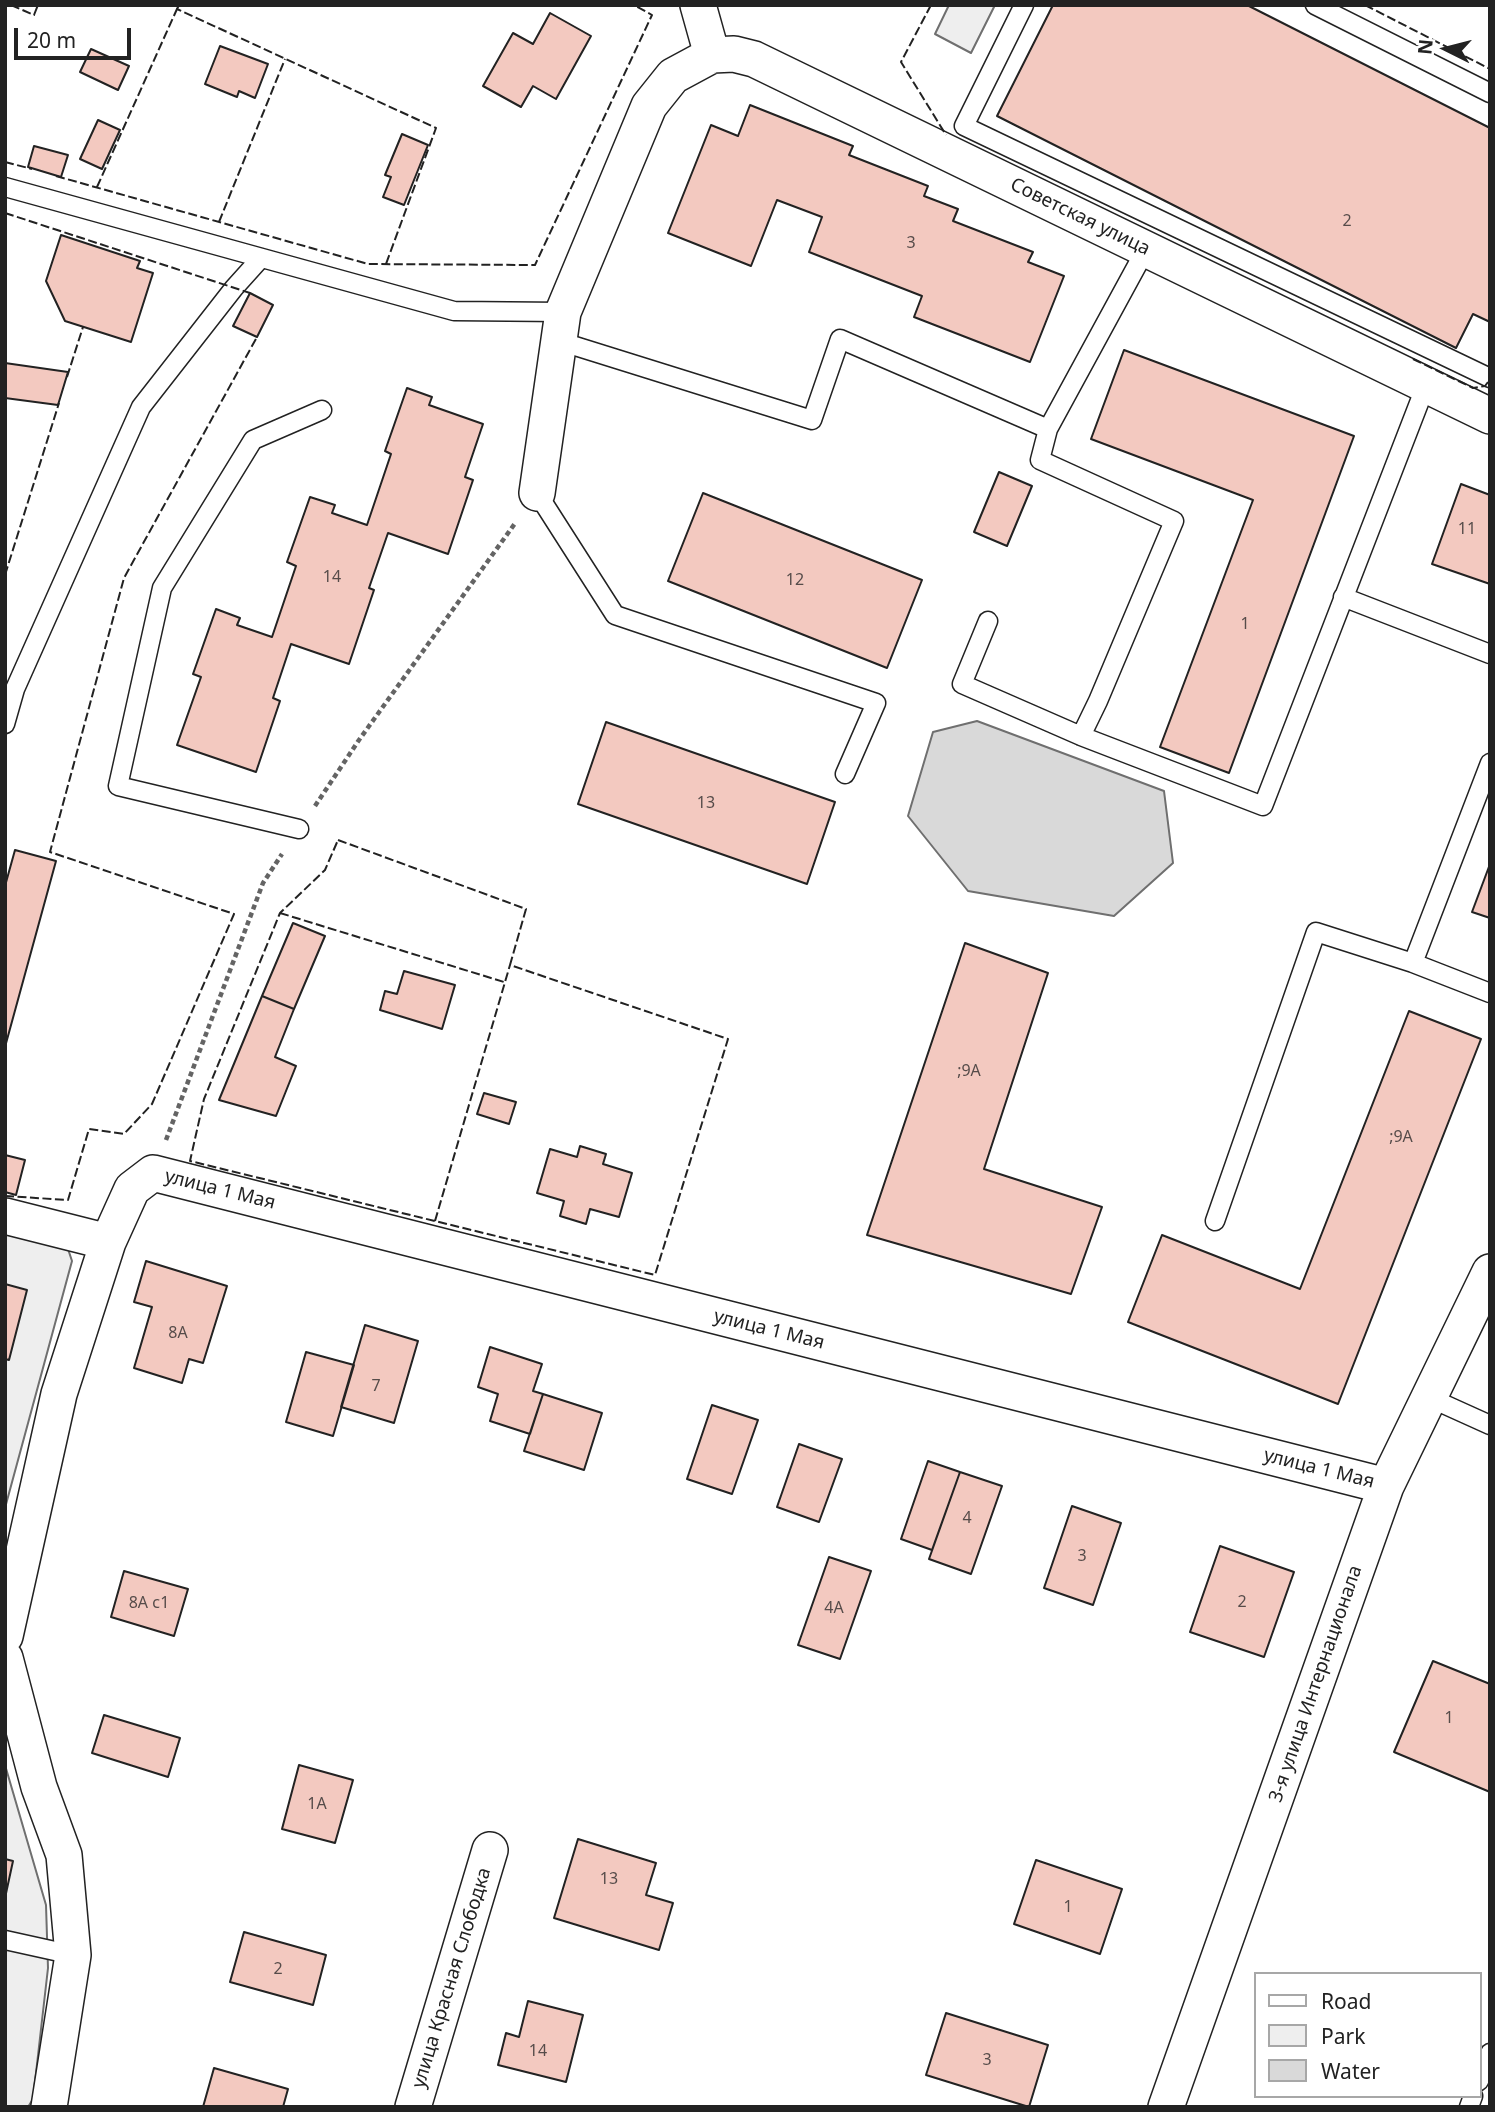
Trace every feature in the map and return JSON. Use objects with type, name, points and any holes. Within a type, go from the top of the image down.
[{"type":"street","points":[[537,493],[561,327],[649,106],[673,76],[712,55],[698,5]]},
{"type":"street","name":"Советская улица","points":[[712,55],[734,54],[754,60],[1490,416]]},
{"type":"street","name":"улица 1 Мая","points":[[108,1242],[132,1189],[153,1173],[1386,1486]]},
{"type":"street","points":[[5,1216],[108,1242],[59,1394],[5,1636]]},
{"type":"street","name":"3-я улица Интернационала","points":[[1166,2107],[1386,1486],[1490,1272]]},
{"type":"street","points":[[5,1658],[39,1787],[64,1855],[73,1955],[49,2107]]},
{"type":"street","name":"улица Красная Слободка","points":[[413,2107],[490,1850]]},
{"type":"lane","points":[[1024,5],[964,126],[1490,378]]},
{"type":"lane","points":[[1315,5],[1490,93]]},
{"type":"lane","points":[[5,187],[454,311],[561,327],[812,420],[840,339],[1048,429]]},
{"type":"lane","points":[[1080,736],[1104,688],[1174,521],[1040,460],[1048,429],[1146,249]]},
{"type":"lane","points":[[5,724],[15,689],[141,407],[234,288],[261,258]]},
{"type":"lane","points":[[988,621],[962,684],[1080,736],[1263,806],[1426,385]]},
{"type":"lane","points":[[299,829],[118,786],[162,588],[253,440],[321,410]]},
{"type":"lane","points":[[537,493],[615,615],[876,703],[845,774]]},
{"type":"lane","points":[[1343,597],[1490,654]]},
{"type":"lane","points":[[1413,963],[1490,763]]},
{"type":"lane","points":[[1215,1221],[1316,932],[1413,963],[1490,993]]},
{"type":"lane","points":[[1428,1398],[1490,1424]]},
{"type":"lane","points":[[5,1940],[73,1955]]},
{"type":"lane","points":[[1481,2076],[1490,2053]]},
{"type":"green space","points":[[949,5],[995,5],[971,53],[935,34]]},
{"type":"green space","points":[[5,1231],[67,1246],[72,1261],[5,1508]]},
{"type":"green space","points":[[5,1765],[46,1905],[48,1968],[33,2099],[28,2107],[5,2107]]},
{"type":"water","points":[[977,721],[1164,791],[1173,863],[1114,916],[968,891],[908,816],[933,732]]},
{"type":"building","points":[[1053,5],[1247,5],[1490,128],[1490,322],[1473,314],[1456,348],[997,116]]},
{"type":"building","points":[[550,13],[591,36],[556,99],[533,86],[521,107],[483,86],[513,33],[533,44]]},
{"type":"building","points":[[220,46],[268,64],[255,98],[239,91],[237,97],[205,84]]},
{"type":"building","points":[[91,49],[129,66],[118,90],[80,72]]},
{"type":"building","points":[[750,105],[853,146],[849,155],[928,186],[924,196],[958,209],[953,221],[1033,252],[1028,262],[1064,276],[1030,362],[914,317],[922,296],[809,252],[822,217],[777,200],[751,266],[668,233],[711,125],[738,136]]},
{"type":"building","points":[[98,120],[120,130],[102,169],[80,159]]},
{"type":"building","points":[[402,134],[428,145],[404,205],[383,197],[391,177],[385,175]]},
{"type":"building","points":[[34,146],[68,155],[61,177],[28,167]]},
{"type":"building","points":[[61,235],[140,261],[137,268],[153,273],[131,342],[65,321],[46,281]]},
{"type":"building","points":[[250,293],[273,305],[257,337],[233,326]]},
{"type":"building","points":[[1124,350],[1354,436],[1229,773],[1160,747],[1253,500],[1091,439]]},
{"type":"building","points":[[5,363],[68,372],[58,405],[5,398]]},
{"type":"building","points":[[407,388],[432,397],[429,405],[483,424],[465,477],[473,480],[448,554],[388,533],[369,588],[374,590],[349,664],[291,644],[273,698],[280,701],[256,772],[177,745],[201,677],[193,674],[216,609],[240,618],[237,625],[272,637],[296,566],[287,562],[310,497],[335,505],[332,513],[367,525],[391,454],[385,451]]},
{"type":"building","points":[[999,472],[1032,486],[1007,546],[974,532]]},
{"type":"building","points":[[1461,484],[1490,495],[1490,584],[1432,564]]},
{"type":"building","points":[[703,493],[922,580],[887,668],[668,581]]},
{"type":"building","points":[[606,722],[835,802],[807,884],[578,804]]},
{"type":"building","points":[[15,850],[56,861],[5,1047],[5,886]]},
{"type":"building","points":[[1490,864],[1490,918],[1472,912]]},
{"type":"building","points":[[293,923],[325,936],[294,1009],[262,996]]},
{"type":"building","points":[[965,943],[1048,973],[984,1169],[1102,1207],[1071,1294],[867,1235]]},
{"type":"building","points":[[404,971],[455,985],[442,1029],[380,1010],[385,991],[397,994]]},
{"type":"building","points":[[262,996],[294,1009],[275,1057],[296,1066],[276,1116],[219,1100]]},
{"type":"building","points":[[1409,1011],[1481,1039],[1338,1404],[1128,1322],[1162,1235],[1300,1289]]},
{"type":"building","points":[[484,1093],[516,1102],[509,1124],[477,1114]]},
{"type":"building","points":[[580,1146],[606,1154],[603,1164],[632,1173],[619,1217],[590,1209],[586,1224],[560,1216],[564,1201],[537,1193],[550,1149],[577,1157]]},
{"type":"building","points":[[5,1155],[25,1160],[16,1195],[5,1192]]},
{"type":"building","points":[[146,1261],[227,1286],[203,1363],[189,1359],[182,1383],[134,1368],[152,1307],[134,1302]]},
{"type":"building","points":[[5,1284],[27,1290],[9,1360],[5,1359]]},
{"type":"building","points":[[365,1325],[418,1341],[394,1423],[341,1407]]},
{"type":"building","points":[[490,1347],[542,1364],[533,1391],[543,1394],[530,1434],[490,1421],[498,1394],[478,1387]]},
{"type":"building","points":[[306,1352],[354,1365],[333,1436],[286,1422]]},
{"type":"building","points":[[543,1394],[602,1413],[584,1470],[524,1451]]},
{"type":"building","points":[[712,1405],[758,1420],[732,1494],[687,1479]]},
{"type":"building","points":[[799,1444],[842,1459],[819,1522],[777,1507]]},
{"type":"building","points":[[928,1461],[960,1472],[932,1550],[901,1539]]},
{"type":"building","points":[[960,1472],[1002,1486],[971,1574],[929,1559]]},
{"type":"building","points":[[1072,1506],[1121,1523],[1093,1605],[1044,1588]]},
{"type":"building","points":[[1220,1546],[1294,1572],[1264,1657],[1190,1632]]},
{"type":"building","points":[[829,1557],[871,1571],[840,1659],[798,1645]]},
{"type":"building","points":[[124,1571],[188,1589],[174,1636],[111,1617]]},
{"type":"building","points":[[1433,1661],[1490,1684],[1490,1792],[1394,1752]]},
{"type":"building","points":[[104,1715],[180,1738],[168,1777],[92,1753]]},
{"type":"building","points":[[299,1765],[353,1780],[335,1843],[282,1829]]},
{"type":"building","points":[[578,1839],[656,1863],[646,1895],[673,1903],[659,1950],[554,1918]]},
{"type":"building","points":[[5,1859],[13,1861],[5,1898]]},
{"type":"building","points":[[1036,1860],[1122,1889],[1100,1954],[1014,1924]]},
{"type":"building","points":[[244,1932],[326,1955],[313,2005],[230,1982]]},
{"type":"building","points":[[528,2001],[583,2015],[566,2082],[498,2065],[506,2033],[519,2037]]},
{"type":"building","points":[[946,2013],[1048,2045],[1029,2107],[926,2075]]},
{"type":"building","points":[[214,2068],[288,2089],[283,2107],[203,2107]]},
{"type":"fence","points":[[11,5],[34,15],[38,5]]},
{"type":"fence","points":[[179,5],[177,9],[436,128],[386,264]]},
{"type":"fence","points":[[56,176],[368,264],[535,265],[652,15],[634,5]]},
{"type":"fence","points":[[931,5],[901,62],[946,135]]},
{"type":"fence","points":[[1365,5],[1490,69]]},
{"type":"fence","points":[[97,187],[177,9]]},
{"type":"fence","points":[[219,222],[285,59]]},
{"type":"fence","points":[[5,162],[32,169]]},
{"type":"fence","points":[[5,213],[250,293]]},
{"type":"fence","points":[[67,377],[83,327]]},
{"type":"fence","points":[[5,1196],[68,1200],[89,1129],[124,1134],[152,1104],[234,914],[50,852],[124,578],[257,337]]},
{"type":"fence","points":[[1413,359],[1473,388],[1485,386],[1488,382]]},
{"type":"fence","points":[[5,575],[59,403]]},
{"type":"fence","points":[[338,840],[526,909],[510,965],[728,1039],[655,1275],[190,1161],[204,1099],[280,913],[325,870],[338,840]]},
{"type":"fence","points":[[280,913],[504,982]]},
{"type":"fence","points":[[435,1221],[510,965]]}]
